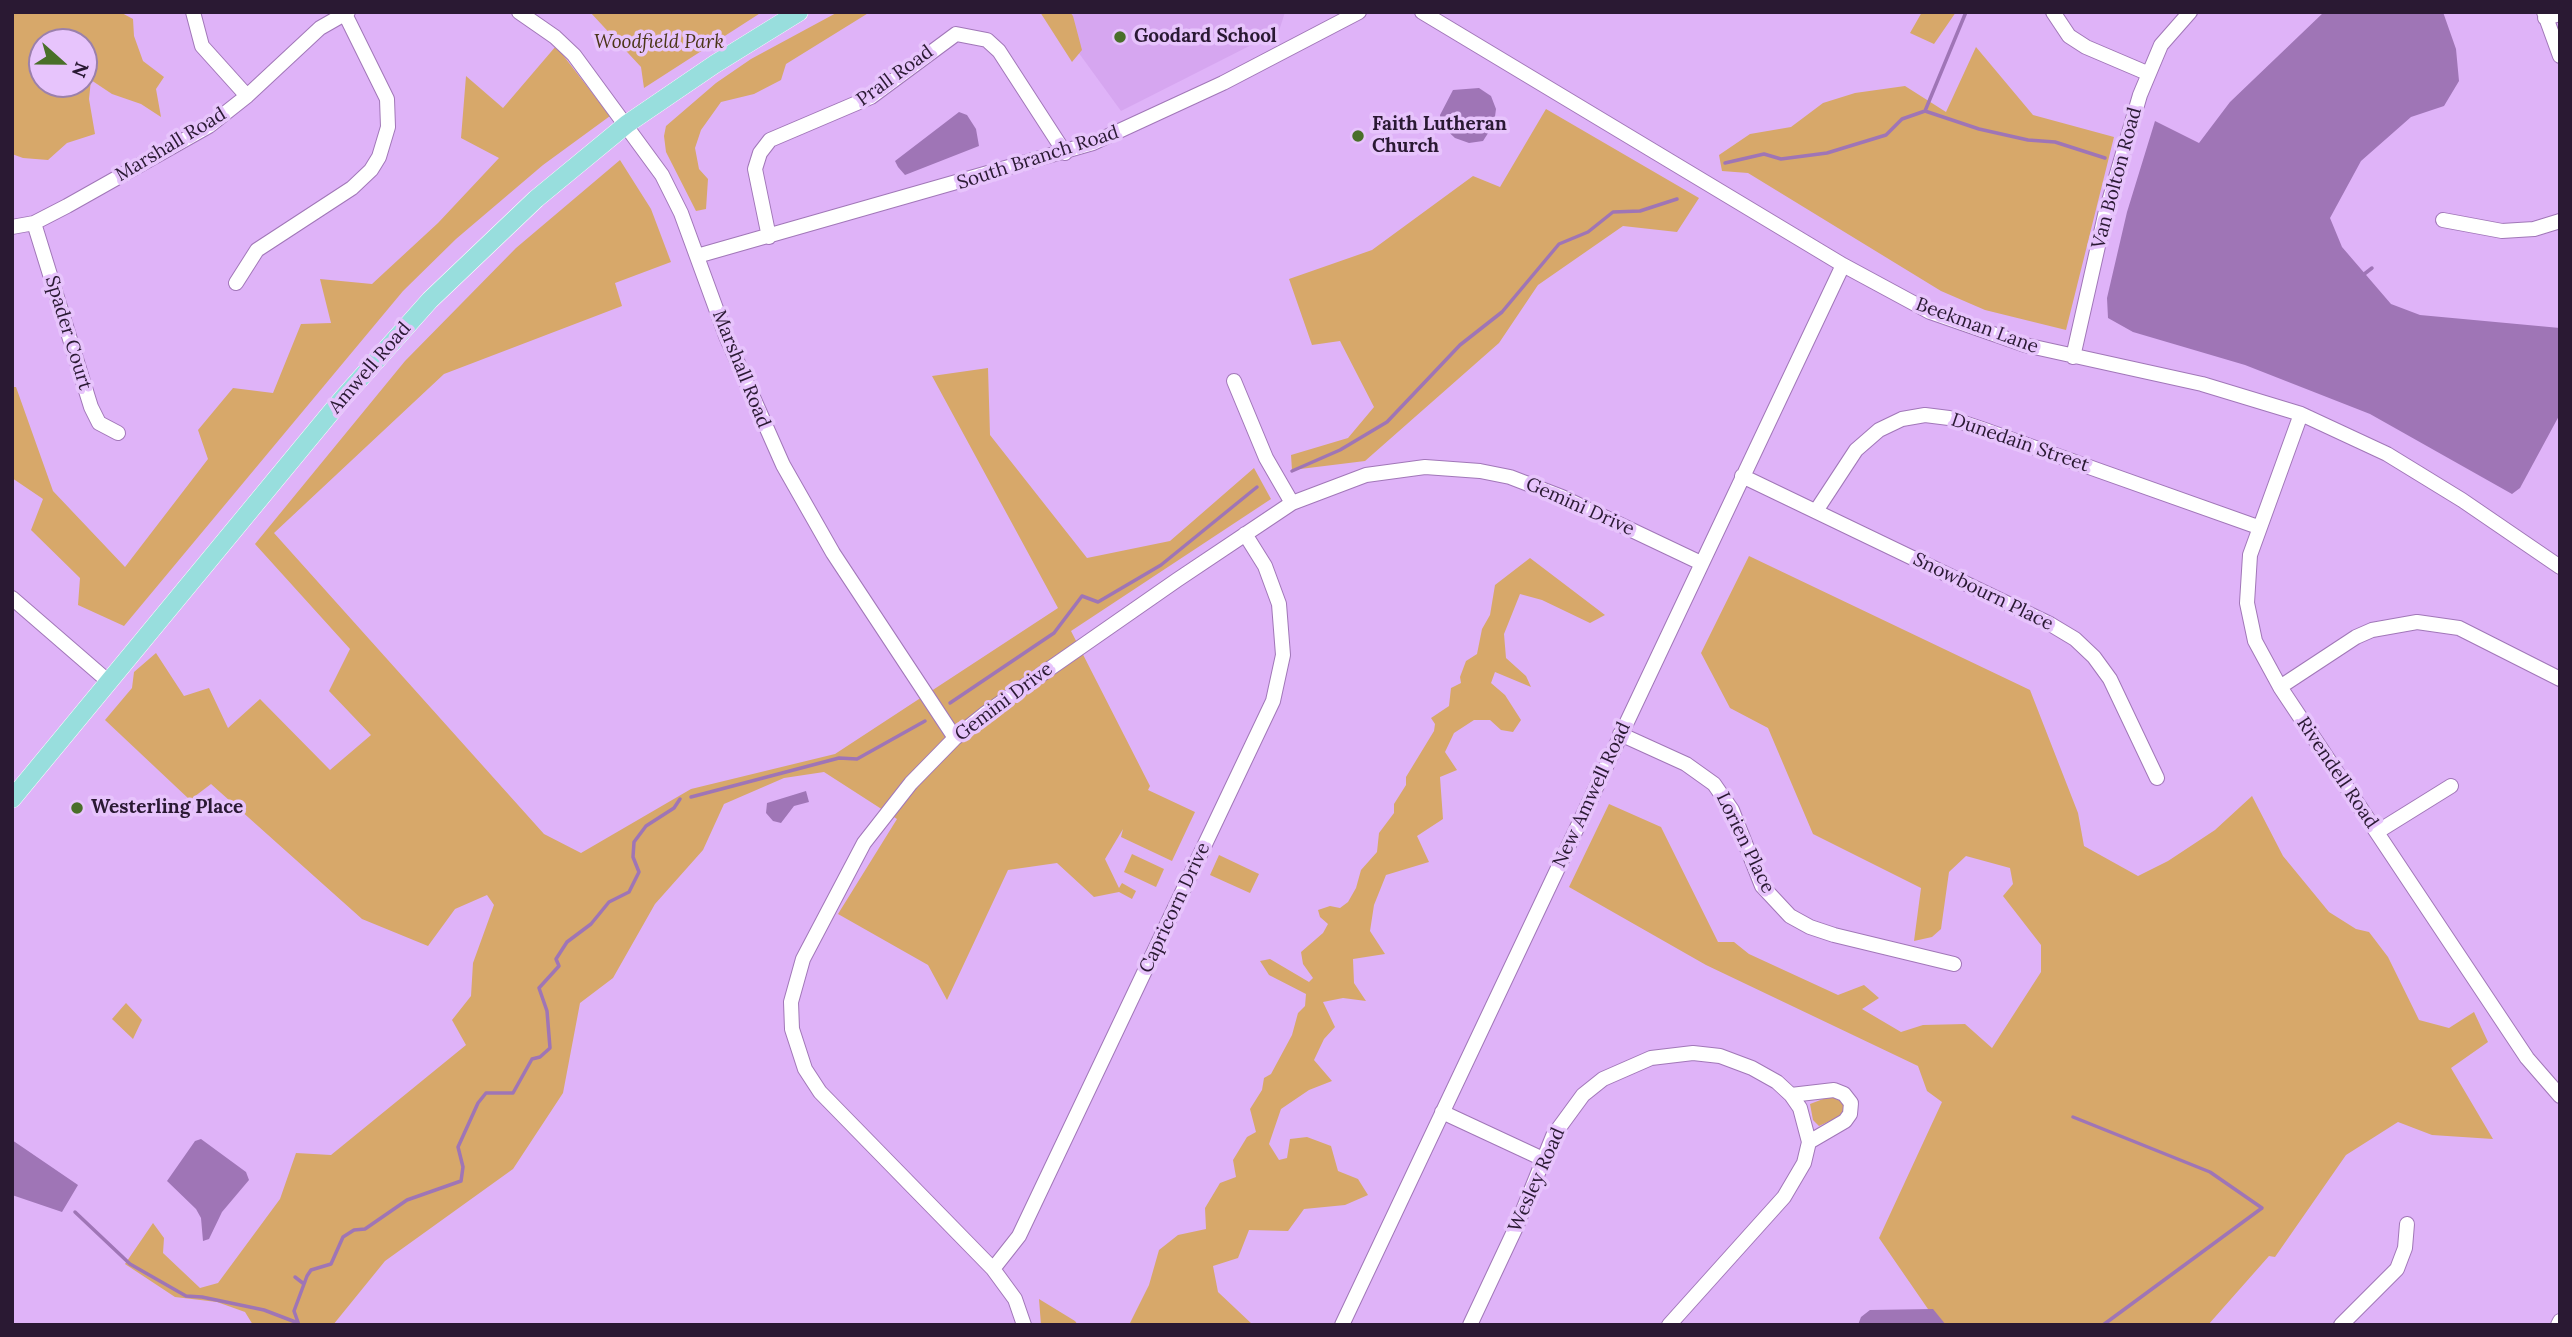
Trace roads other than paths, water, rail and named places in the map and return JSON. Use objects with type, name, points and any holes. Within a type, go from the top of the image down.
[{"type":"main road","name":"Amwell Road","points":[[12,799],[342,399],[430,300],[536,199],[627,124],[715,64],[799,12]]},
{"type":"street","points":[[193,12],[202,46],[247,96]]},
{"type":"street","name":"Marshall Road","points":[[519,12],[555,37],[573,55],[627,124],[672,193],[726,336],[783,465],[833,553],[955,738]]},
{"type":"street","name":"South Branch Road","points":[[697,256],[1065,153],[1129,129],[1359,12]]},
{"type":"street","name":"Beekman Lane","points":[[1422,12],[1843,265],[1930,312],[1996,337],[2073,357],[2213,387],[2301,414],[2387,454],[2560,567]]},
{"type":"street","points":[[2053,12],[2069,36],[2086,47],[2147,73]]},
{"type":"street","name":"Van Bolton Road","points":[[2073,357],[2105,215],[2147,73],[2161,46],[2190,12]]},
{"type":"street","points":[[236,283],[244,265],[257,250],[352,188],[371,170],[379,157],[388,127],[387,99],[346,13]]},
{"type":"street","name":"Marshall Road","points":[[12,227],[34,223],[209,126],[247,96],[320,28],[346,13]]},
{"type":"street","points":[[2550,14],[2560,56]]},
{"type":"street","name":"Prall Road","points":[[769,237],[755,169],[760,153],[770,140],[870,97],[956,34],[987,40],[999,51],[1065,153]]},
{"type":"street","points":[[2444,220],[2502,231],[2534,229],[2560,221]]},
{"type":"street","name":"Spader Court","points":[[34,223],[91,407],[99,423],[118,433]]},
{"type":"street","name":"New Amwell Road","points":[[1342,1325],[1843,265]]},
{"type":"street","points":[[1234,381],[1266,458],[1292,503]]},
{"type":"street","name":"Rivendell Road","points":[[2301,414],[2250,555],[2247,603],[2255,641],[2280,687],[2527,1058],[2560,1096]]},
{"type":"street","name":"Dunedain Street","points":[[1815,511],[1856,450],[1879,430],[1902,419],[1925,415],[1949,418],[1982,429],[2258,527]]},
{"type":"street","name":"Gemini Drive","points":[[1024,1325],[1015,1299],[993,1269],[820,1091],[797,1049],[791,1016],[793,989],[803,959],[864,843],[911,783],[955,738],[1031,679],[1292,503],[1331,486],[1383,472],[1425,467],[1480,471],[1538,486],[1701,563]]},
{"type":"street","name":"Snowbourn Place","points":[[1742,476],[2050,624],[2075,639],[2094,657],[2110,680],[2157,778]]},
{"type":"street","name":"Capricorn Drive","points":[[993,1269],[1019,1236],[1273,701],[1283,655],[1279,604],[1265,566],[1245,534]]},
{"type":"street","points":[[12,598],[109,682]]},
{"type":"street","points":[[2280,687],[2356,637],[2384,627],[2417,622],[2469,632],[2560,679]]},
{"type":"street","name":"Lorien Place","points":[[1620,734],[1686,764],[1714,784],[1732,810],[1762,886],[1790,916],[1810,927],[1834,935],[1954,964]]},
{"type":"street","points":[[2377,832],[2451,786]]},
{"type":"street","name":"Wesley Road","points":[[1470,1325],[1560,1125],[1583,1095],[1603,1079],[1651,1058],[1693,1053],[1720,1056],[1752,1068],[1777,1082],[1791,1095],[1800,1108],[1809,1142]]},
{"type":"street","points":[[1669,1325],[1784,1196],[1804,1163],[1809,1142],[1845,1121],[1850,1114],[1851,1103],[1844,1094],[1834,1090],[1791,1095]]},
{"type":"street","points":[[1442,1112],[1543,1159]]},
{"type":"street","points":[[2341,1325],[2397,1269],[2405,1248],[2407,1224]]},
{"type":"waterway","points":[[1725,163],[1764,154],[1781,159],[1827,153],[1886,135],[1902,119],[1925,111],[1966,12]]},
{"type":"waterway","points":[[1925,111],[1979,129],[2028,140],[2055,142],[2105,158]]},
{"type":"waterway","points":[[1292,471],[1340,450],[1387,422],[1460,345],[1502,312],[1559,244],[1588,232],[1613,212],[1640,211],[1677,199]]},
{"type":"waterway","points":[[2363,275],[2372,268]]},
{"type":"waterway","points":[[950,703],[1054,633],[1082,596],[1098,602],[1161,565],[1257,487]]},
{"type":"waterway","points":[[691,797],[839,758],[857,759],[925,721]]},
{"type":"waterway","points":[[299,1325],[294,1311],[307,1276],[311,1270],[331,1264],[343,1237],[354,1230],[365,1229],[407,1200],[461,1181],[463,1167],[458,1147],[478,1103],[486,1093],[513,1093],[532,1059],[540,1057],[550,1048],[547,1011],[539,988],[559,966],[556,959],[567,942],[591,924],[609,902],[629,892],[639,872],[633,857],[634,842],[646,826],[674,808],[680,799]]},
{"type":"waterway","points":[[2073,1117],[2210,1172],[2262,1208],[2103,1325]]},
{"type":"waterway","points":[[75,1212],[130,1264],[186,1296],[264,1310],[298,1323]]},
{"type":"waterway","points":[[295,1277],[304,1284]]},
{"type":"place","name":"Goodard School","points":[[1120,37]]},
{"type":"place","name":"Faith Lutheran Church","points":[[1358,136]]},
{"type":"place","name":"Westerling Place","points":[[77,808]]},
{"type":"park label","name":"Woodfield Park","points":[[659,43]]}]
